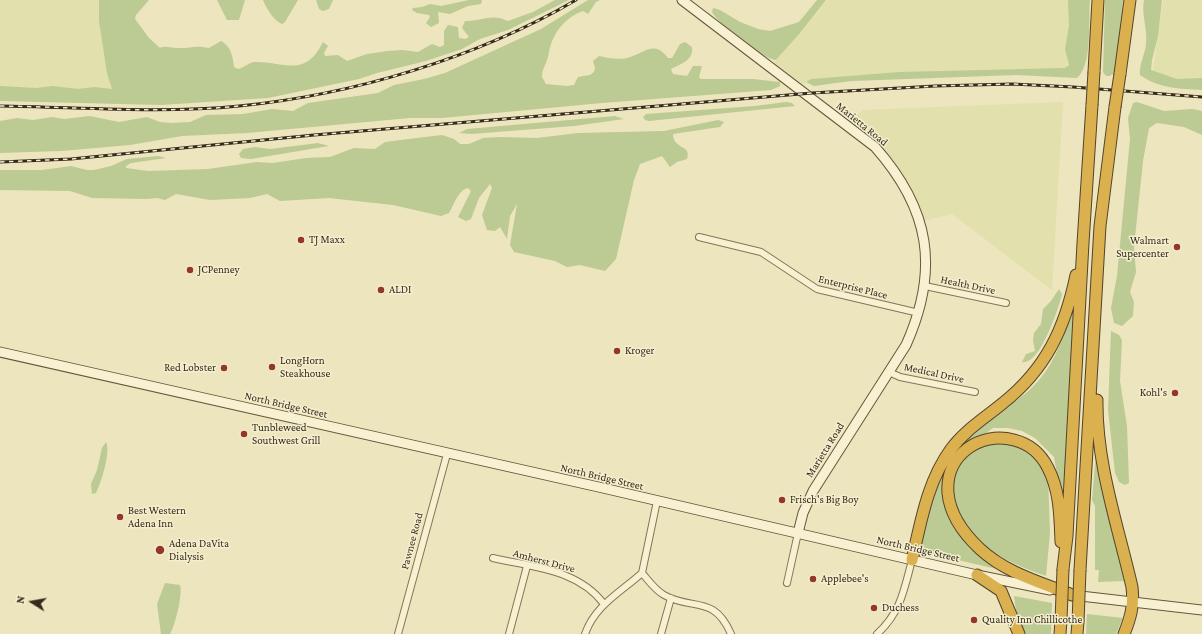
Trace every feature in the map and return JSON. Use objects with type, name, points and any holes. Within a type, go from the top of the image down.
[{"type":"highway","points":[[1060,634],[1063,569],[1068,536],[1083,243],[1098,0]]},
{"type":"highway","points":[[1077,634],[1100,226],[1130,0]]},
{"type":"highway","points":[[912,560],[931,486],[938,468],[951,448],[963,435],[1025,384],[1049,353],[1066,319],[1083,243]]},
{"type":"highway","points":[[1095,323],[1098,370],[1097,410],[1100,448],[1132,587],[1134,603],[1131,618],[1124,634]]},
{"type":"highway","points":[[1063,569],[1056,488],[1048,467],[1041,456],[1027,444],[1008,438],[996,437],[984,439],[964,450],[953,468],[949,479],[948,492],[951,506],[961,528],[980,549],[1012,572],[1072,595]]},
{"type":"highway","points":[[977,575],[1001,591],[1019,634]]},
{"type":"main road","name":"Marietta Road","points":[[682,0],[875,147],[904,185],[919,222],[926,254],[925,286],[919,313],[906,345],[813,491],[803,513],[798,533]]},
{"type":"main road","name":"North Bridge Street","points":[[0,352],[977,575],[1072,595],[1202,610]]},
{"type":"street","name":"Enterprise Place","points":[[699,237],[761,252],[817,290],[919,313]]},
{"type":"street","name":"Health Drive","points":[[925,286],[1006,303]]},
{"type":"street","name":"Medical Drive","points":[[889,372],[900,377],[975,392]]},
{"type":"street","name":"Pawnee Road","points":[[398,634],[447,454]]},
{"type":"street","points":[[586,634],[592,619],[604,604],[642,573],[656,501]]},
{"type":"street","points":[[787,582],[798,533]]},
{"type":"street","name":"Amherst Drive","points":[[493,558],[568,576],[588,587],[604,604]]},
{"type":"street","points":[[877,634],[886,626],[898,608],[912,560]]},
{"type":"street","points":[[509,634],[527,566]]},
{"type":"street","points":[[642,573],[657,591],[671,598],[699,604],[713,610],[720,615],[731,634]]},
{"type":"street","points":[[661,634],[671,598]]},
{"type":"shaded area","points":[[0,0],[101,0],[101,11],[112,93],[0,90]]},
{"type":"shaded area","points":[[827,0],[1071,0],[1067,70],[800,84],[774,63]]},
{"type":"shaded area","points":[[1163,0],[1202,0],[1202,81],[1152,78]]},
{"type":"shaded area","points":[[1063,102],[1052,290],[952,214],[923,221],[904,176],[887,152],[850,121],[863,110]]},
{"type":"green space","points":[[99,0],[149,0],[136,15],[135,19],[149,38],[160,48],[209,48],[221,41],[229,49],[234,67],[238,69],[255,62],[294,66],[302,64],[316,53],[323,42],[328,46],[324,53],[325,56],[338,55],[347,61],[367,54],[388,51],[402,50],[418,52],[432,44],[440,47],[444,45],[444,31],[448,25],[458,27],[459,38],[465,39],[469,37],[462,28],[465,21],[492,17],[508,21],[533,12],[555,0],[569,0],[508,30],[480,39],[462,49],[426,61],[359,79],[268,98],[161,105],[0,101],[0,86],[36,88],[53,86],[78,89],[94,87],[112,89],[107,73],[99,21]]},
{"type":"green space","points":[[217,0],[245,0],[239,20],[227,20]]},
{"type":"green space","points":[[263,0],[298,0],[285,22],[282,24],[273,17]]},
{"type":"green space","points":[[316,0],[333,0],[329,9],[323,11],[319,9]]},
{"type":"green space","points":[[469,0],[482,0],[481,4],[468,6],[450,14],[438,12],[439,23],[431,27],[426,23],[430,17],[429,15],[417,13],[412,10],[413,8],[430,4],[441,6]]},
{"type":"green space","points":[[588,0],[600,0],[596,2],[588,14],[583,11],[572,16],[559,28],[553,38],[542,74],[546,84],[567,86],[574,85],[578,77],[590,75],[594,72],[595,68],[593,61],[599,56],[623,59],[649,49],[658,49],[668,58],[672,58],[680,44],[685,42],[692,47],[691,55],[686,61],[671,69],[673,74],[687,76],[693,66],[702,66],[699,77],[701,79],[753,79],[780,82],[780,86],[771,90],[602,103],[442,118],[410,118],[247,133],[182,136],[130,145],[61,151],[0,153],[0,121],[17,118],[33,120],[52,117],[64,119],[90,116],[119,122],[147,117],[160,122],[190,122],[206,115],[243,114],[272,109],[293,111],[308,103],[378,93],[394,85],[445,73],[541,29]]},
{"type":"green space","points":[[817,0],[826,0],[776,60],[761,54],[741,40],[712,12],[713,8],[720,10],[740,22],[758,29],[770,31],[799,22]]},
{"type":"green space","points":[[1068,0],[1090,0],[1088,53],[1086,63],[1082,72],[1077,78],[1016,75],[851,81],[814,86],[807,81],[812,79],[899,72],[1065,68],[1069,65],[1065,49],[1069,26]]},
{"type":"green space","points":[[1105,0],[1123,0],[1115,72],[1110,76],[1106,76],[1103,72]]},
{"type":"green space","points":[[1144,0],[1162,0],[1158,36],[1151,70],[1177,79],[1202,78],[1202,90],[1162,85],[1154,83],[1140,75],[1140,67],[1146,38],[1143,11]]},
{"type":"green space","points":[[786,102],[792,103],[795,106],[649,121],[645,120],[643,117],[646,114],[755,106]]},
{"type":"green space","points":[[1137,102],[1164,111],[1192,109],[1202,111],[1202,135],[1184,127],[1157,123],[1149,128],[1143,161],[1134,247],[1136,272],[1130,292],[1134,302],[1133,316],[1122,326],[1114,323],[1111,308],[1117,276],[1130,139],[1128,118],[1133,103]]},
{"type":"green space","points":[[615,116],[624,119],[574,126],[471,134],[459,133],[467,129]]},
{"type":"green space","points":[[718,120],[724,122],[720,127],[673,134],[676,143],[687,151],[687,159],[677,162],[670,167],[662,156],[640,164],[634,180],[616,259],[605,271],[580,265],[567,267],[555,261],[514,252],[510,245],[517,204],[510,216],[507,239],[500,227],[495,231],[487,230],[482,215],[492,188],[490,184],[479,198],[471,219],[466,221],[458,217],[471,191],[468,188],[459,195],[449,213],[441,216],[393,205],[329,198],[280,201],[267,194],[250,198],[210,200],[176,194],[165,200],[157,198],[92,198],[70,191],[0,190],[0,170],[42,170],[71,166],[94,170],[111,166],[127,159],[158,156],[166,158],[131,163],[126,166],[126,168],[148,171],[208,169],[257,162],[273,163],[306,158],[330,157],[354,148],[375,149],[385,142],[442,135],[454,139],[460,144],[469,144],[483,138],[537,138],[578,133],[664,131]]},
{"type":"green space","points":[[318,143],[329,146],[251,159],[241,158],[239,154],[243,149],[255,147],[270,149]]},
{"type":"green space","points":[[1059,289],[1062,294],[1057,311],[1042,346],[1029,361],[1022,362],[1026,354],[1035,351],[1033,340],[1034,333],[1041,324],[1043,309],[1051,301]]},
{"type":"green space","points":[[1076,298],[1064,516],[1054,457],[1035,438],[1022,431],[1008,428],[993,428],[957,454],[950,513],[1005,571],[919,551],[933,495],[943,468],[950,455],[974,429],[1025,394],[1044,374],[1057,351],[1067,326],[1074,299]]},
{"type":"green space","points":[[1111,331],[1119,335],[1122,340],[1120,381],[1127,426],[1129,483],[1125,485],[1119,482],[1115,473],[1108,410]]},
{"type":"green space","points":[[999,441],[1030,450],[1048,476],[1050,533],[1046,576],[1029,570],[988,549],[968,529],[959,514],[954,499],[954,484],[958,470],[966,458],[980,448]]},
{"type":"green space","points":[[106,442],[107,453],[105,468],[96,493],[92,494],[91,484],[97,470],[102,448]]},
{"type":"green space","points":[[1096,453],[1124,581],[1098,582],[1099,570],[1095,570],[1095,506],[1092,500]]},
{"type":"green space","points":[[165,583],[180,585],[181,589],[178,610],[170,634],[161,634],[157,604]]},
{"type":"green space","points":[[1014,596],[1052,603],[1051,634],[1024,634],[1016,610]]},
{"type":"green space","points":[[1087,614],[1123,618],[1116,634],[1086,634]]},
{"type":"railway","points":[[0,106],[179,110],[239,106],[282,101],[369,83],[413,71],[456,56],[497,39],[538,21],[576,0]]},
{"type":"railway","points":[[0,162],[71,159],[314,135],[812,93],[935,86],[1012,84],[1202,97]]},
{"type":"place","name":"TJ Maxx","points":[[301,240]]},
{"type":"place","name":"Walmart Supercenter","points":[[1177,247]]},
{"type":"place","name":"JCPenney","points":[[190,270]]},
{"type":"place","name":"ALDI","points":[[381,290]]},
{"type":"place","name":"Kroger","points":[[617,351]]},
{"type":"place","name":"LongHorn Steakhouse","points":[[272,367]]},
{"type":"place","name":"Red Lobster","points":[[224,368]]},
{"type":"place","name":"Kohl's","points":[[1175,393]]},
{"type":"place","name":"Tunbleweed Southwest Grill","points":[[244,434]]},
{"type":"place","name":"Frisch's Big Boy","points":[[782,500]]},
{"type":"place","name":"Best Western Adena Inn","points":[[120,517]]},
{"type":"place","name":"Adena DaVita Dialysis","points":[[160,550]]},
{"type":"place","name":"Applebee's","points":[[813,579]]},
{"type":"place","name":"Duchess","points":[[874,608]]},
{"type":"place","name":"Quality Inn Chillicothe","points":[[974,620]]}]
